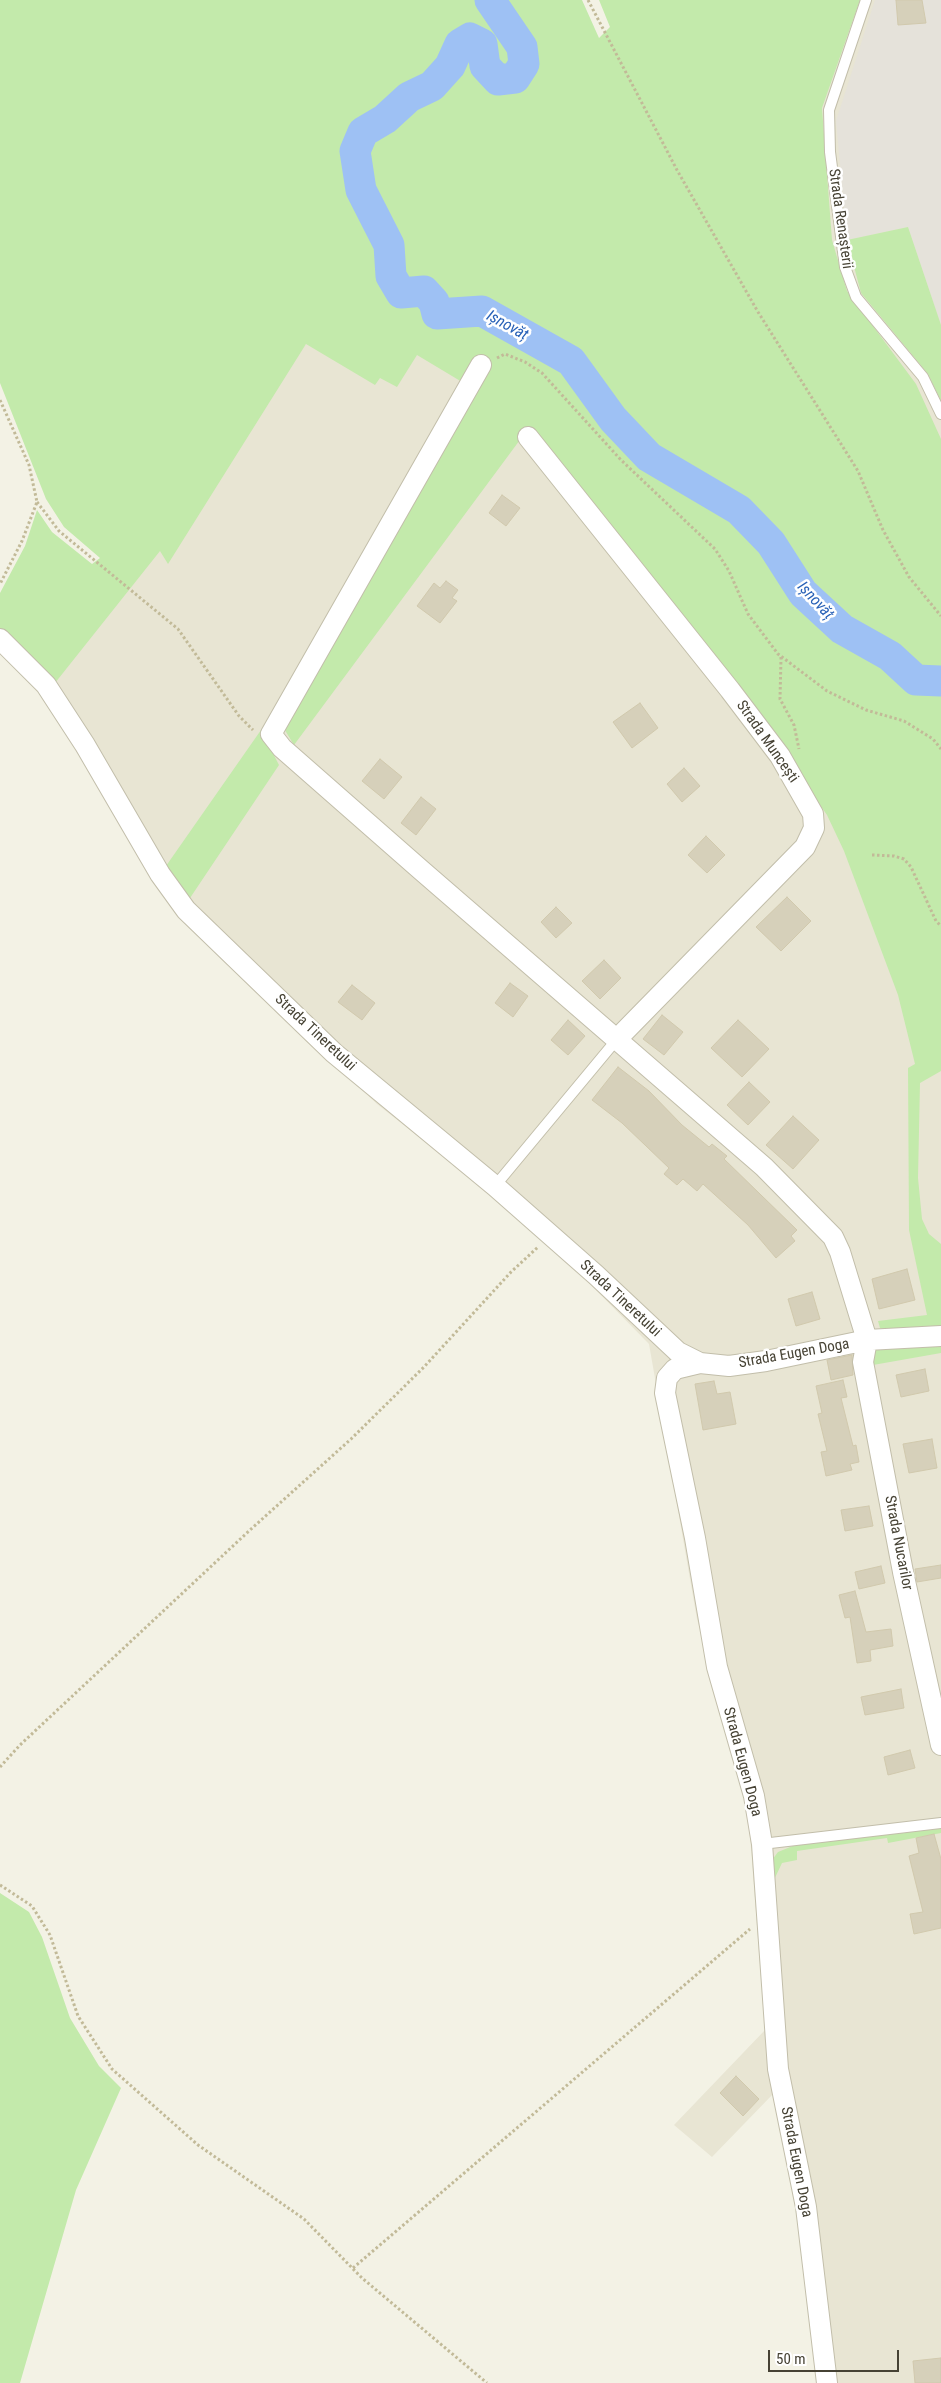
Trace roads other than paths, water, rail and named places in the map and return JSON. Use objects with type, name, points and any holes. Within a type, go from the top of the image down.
[{"type":"street","points":[[481,365],[271,734],[282,748],[618,1038],[764,1167],[833,1236],[866,1340]]},
{"type":"street","name":"Strada Muncești","points":[[528,437],[780,756],[813,814],[814,828],[805,847],[618,1038]]},
{"type":"street","name":"Strada Tineretului","points":[[0,639],[46,685],[85,745],[160,874],[186,910],[334,1053],[495,1186],[678,1352],[700,1363]]},
{"type":"street","name":"Strada Eugen Doga","points":[[826,2383],[806,2207],[778,2069],[762,1844],[754,1796],[717,1667],[695,1538],[665,1393],[667,1378],[675,1369],[700,1363],[729,1366],[766,1362],[866,1340],[941,1336]]},
{"type":"street","name":"Strada Nucarilor","points":[[866,1340],[863,1362],[903,1572],[941,1744]]},
{"type":"lane","name":"Strada Renașterii","points":[[866,0],[829,110],[830,152],[845,267],[856,297],[923,377],[941,414]]},
{"type":"lane","points":[[495,1186],[618,1038]]},
{"type":"lane","points":[[762,1844],[941,1823]]},
{"type":"waterway","name":"Ișnovăț","points":[[490,0],[522,47],[524,64],[515,78],[498,80],[485,66],[482,44],[470,38],[460,44],[450,66],[432,86],[409,97],[385,119],[363,132],[355,151],[361,190],[389,245],[391,276],[401,293],[424,291],[434,302],[437,314],[482,311],[571,361],[613,419],[649,457],[739,510],[771,543],[803,593],[842,629],[890,656],[916,680],[941,681]]}]
